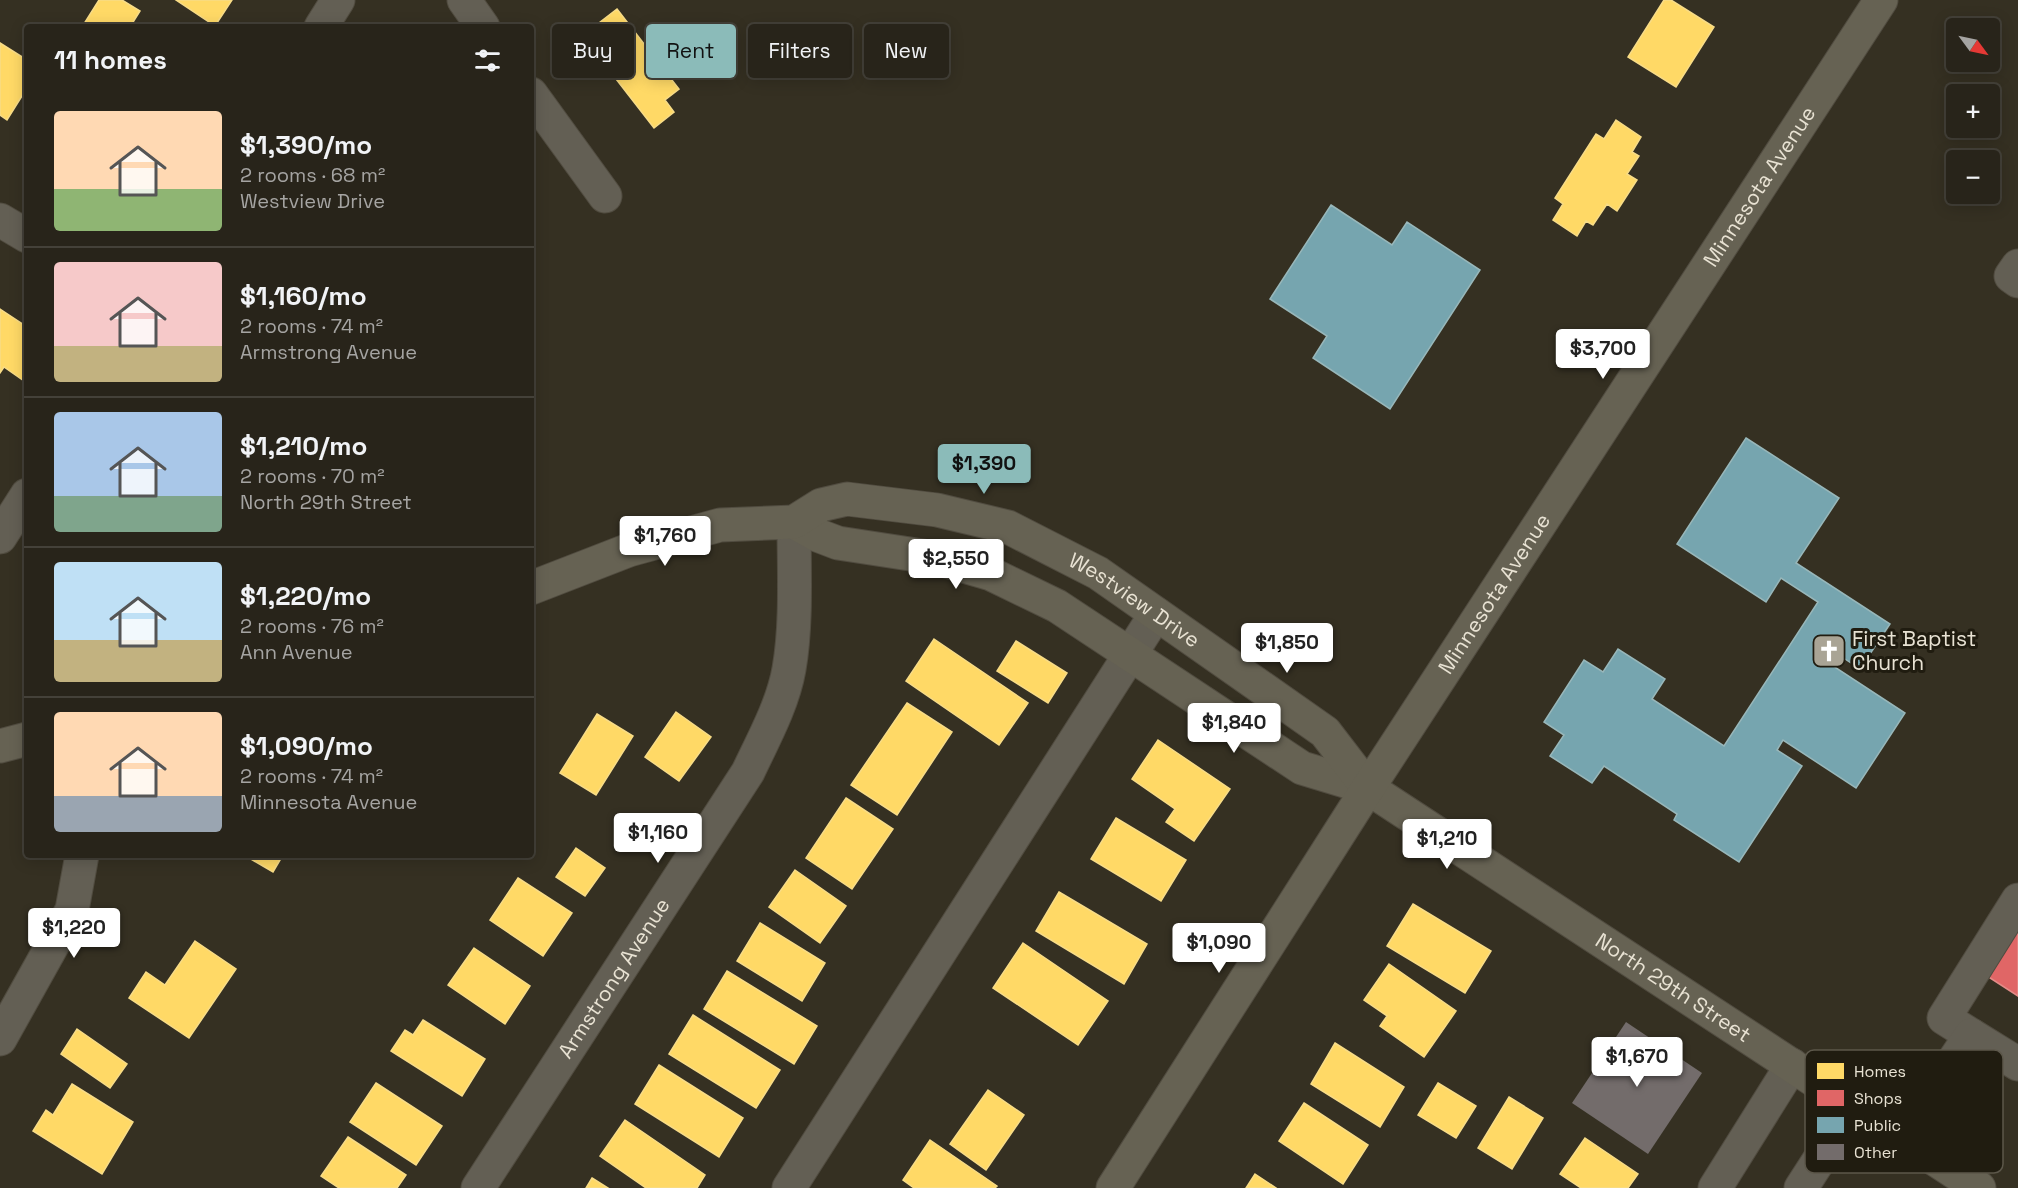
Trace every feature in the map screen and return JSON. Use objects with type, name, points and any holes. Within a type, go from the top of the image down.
[{"type":"main road","name":"Minnesota Avenue","points":[[1113,1188],[1368,788],[1881,0]]},
{"type":"main road","name":"Westview Drive","points":[[534,587],[629,550],[720,525],[794,522],[821,505],[847,499],[937,510],[1008,527],[1098,573],[1324,732],[1368,788]]},
{"type":"main road","points":[[794,522],[817,536],[838,543],[936,558],[991,574],[1057,606],[1302,768],[1368,788]]},
{"type":"main road","points":[[0,746],[24,741]]},
{"type":"main road","name":"North 29th Street","points":[[1368,788],[1805,1074]]},
{"type":"main road","name":"North 29th Street","points":[[1957,1173],[1979,1188]]},
{"type":"street","points":[[323,24],[338,0]]},
{"type":"street","points":[[464,0],[481,24]]},
{"type":"street","points":[[534,98],[605,196]]},
{"type":"street","points":[[0,220],[24,234]]},
{"type":"street","points":[[2018,266],[2012,276],[2018,280]]},
{"type":"street","points":[[0,537],[24,500]]},
{"type":"street","name":"Armstrong Avenue","points":[[478,1188],[748,772],[772,722],[789,670],[794,606],[794,522]]},
{"type":"street","points":[[789,1188],[971,907],[1156,614]]},
{"type":"street","points":[[0,1039],[72,910],[81,858]]},
{"type":"street","points":[[1995,1050],[1944,1018],[2018,900]]},
{"type":"street","points":[[1961,1050],[1971,1035]]},
{"type":"street","points":[[2003,1055],[2018,1064]]},
{"type":"street","points":[[1715,1188],[1792,1065]]},
{"type":"building: Homes","points":[[99,0],[122,0],[140,11],[132,24],[84,24]]},
{"type":"building: Homes","points":[[176,0],[232,0],[216,24],[212,24]]},
{"type":"building: Homes","points":[[1664,0],[1671,0],[1714,27],[1676,87],[1628,57]]},
{"type":"building: Homes","points":[[617,9],[629,24],[598,24]]},
{"type":"building: Homes","points":[[634,31],[646,46],[646,78],[670,78],[679,89],[665,100],[674,112],[654,128],[615,78],[634,78]]},
{"type":"building: Homes","points":[[0,43],[24,58],[24,93],[7,120],[0,115]]},
{"type":"building: Homes","points":[[1616,120],[1641,137],[1632,152],[1639,156],[1627,174],[1637,180],[1617,211],[1607,204],[1593,225],[1586,221],[1577,236],[1553,220],[1563,204],[1555,198],[1596,134],[1604,139]]},
{"type":"building: Homes","points":[[0,309],[24,325],[24,381],[4,367],[0,373]]},
{"type":"building: Homes","points":[[934,639],[1028,703],[999,745],[906,681]]},
{"type":"building: Homes","points":[[1016,641],[1067,673],[1048,703],[997,671]]},
{"type":"building: Homes","points":[[907,703],[952,732],[897,815],[851,785]]},
{"type":"building: Homes","points":[[676,712],[711,737],[679,781],[645,757]]},
{"type":"building: Homes","points":[[597,714],[633,736],[596,795],[560,773]]},
{"type":"building: Homes","points":[[1158,740],[1230,789],[1194,841],[1166,822],[1175,809],[1132,779]]},
{"type":"building: Homes","points":[[846,798],[893,829],[852,889],[806,858]]},
{"type":"building: Homes","points":[[1116,818],[1186,860],[1161,901],[1091,859]]},
{"type":"building: Homes","points":[[576,848],[605,868],[585,896],[556,877]]},
{"type":"building: Homes","points":[[249,858],[281,858],[273,872]]},
{"type":"building: Homes","points":[[795,870],[846,906],[820,943],[769,907]]},
{"type":"building: Homes","points":[[518,878],[572,913],[543,956],[490,920]]},
{"type":"building: Homes","points":[[1059,892],[1147,944],[1124,984],[1036,931]]},
{"type":"building: Homes","points":[[1413,904],[1491,951],[1465,993],[1387,946]]},
{"type":"building: Homes","points":[[760,923],[825,963],[802,1001],[737,961]]},
{"type":"building: Homes","points":[[195,941],[236,969],[189,1038],[129,998],[146,972],[165,985]]},
{"type":"building: Homes","points":[[1023,943],[1108,1001],[1078,1045],[993,988]]},
{"type":"building: Homes","points":[[474,948],[530,986],[505,1024],[448,985]]},
{"type":"building: Homes","points":[[1389,964],[1456,1011],[1424,1057],[1380,1026],[1387,1016],[1364,1000]]},
{"type":"building: Homes","points":[[727,971],[817,1026],[794,1064],[704,1009]]},
{"type":"building: Homes","points":[[693,1015],[780,1070],[756,1108],[669,1054]]},
{"type":"building: Homes","points":[[423,1020],[485,1059],[462,1096],[391,1051],[405,1030],[413,1035]]},
{"type":"building: Homes","points":[[77,1029],[127,1064],[110,1088],[61,1054]]},
{"type":"building: Homes","points":[[1335,1043],[1404,1087],[1380,1127],[1311,1084]]},
{"type":"building: Homes","points":[[659,1065],[743,1118],[719,1157],[635,1104]]},
{"type":"building: Homes","points":[[376,1083],[442,1126],[416,1165],[350,1122]]},
{"type":"building: Homes","points":[[1438,1083],[1476,1106],[1456,1138],[1418,1115]]},
{"type":"building: Homes","points":[[72,1084],[133,1122],[102,1174],[33,1131],[46,1110],[53,1115]]},
{"type":"building: Homes","points":[[988,1090],[1024,1115],[986,1170],[950,1144]]},
{"type":"building: Homes","points":[[1509,1097],[1543,1118],[1512,1169],[1478,1148]]},
{"type":"building: Homes","points":[[1304,1103],[1368,1145],[1343,1184],[1279,1141]]},
{"type":"building: Homes","points":[[625,1120],[705,1175],[697,1188],[646,1188],[600,1156]]},
{"type":"building: Homes","points":[[348,1137],[406,1175],[397,1188],[339,1188],[321,1176]]},
{"type":"building: Homes","points":[[1585,1138],[1638,1174],[1628,1188],[1581,1188],[1560,1174]]},
{"type":"building: Homes","points":[[930,1140],[997,1186],[995,1188],[914,1188],[903,1180]]},
{"type":"building: Homes","points":[[1255,1174],[1276,1188],[1246,1188]]},
{"type":"building: Homes","points":[[592,1178],[608,1188],[586,1188]]},
{"type":"building: Shops","points":[[2018,927],[2018,996],[1987,976]]},
{"type":"building: Public","points":[[1331,205],[1392,245],[1407,222],[1480,270],[1390,409],[1313,358],[1327,336],[1270,299]]},
{"type":"building: Public","name":"First Baptist Church","points":[[1746,438],[1839,498],[1796,563],[1890,624],[1860,669],[1836,653],[1830,664],[1905,713],[1856,788],[1783,740],[1777,750],[1802,766],[1739,862],[1674,820],[1677,814],[1604,766],[1592,783],[1550,756],[1564,735],[1544,722],[1584,660],[1603,672],[1618,649],[1665,679],[1652,699],[1724,746],[1818,602],[1781,578],[1766,602],[1677,544]]},
{"type":"building: Other","points":[[1626,1022],[1702,1073],[1648,1154],[1572,1103]]},
{"type":"place","name":"First Baptist Church","points":[[1829,651]]}]
